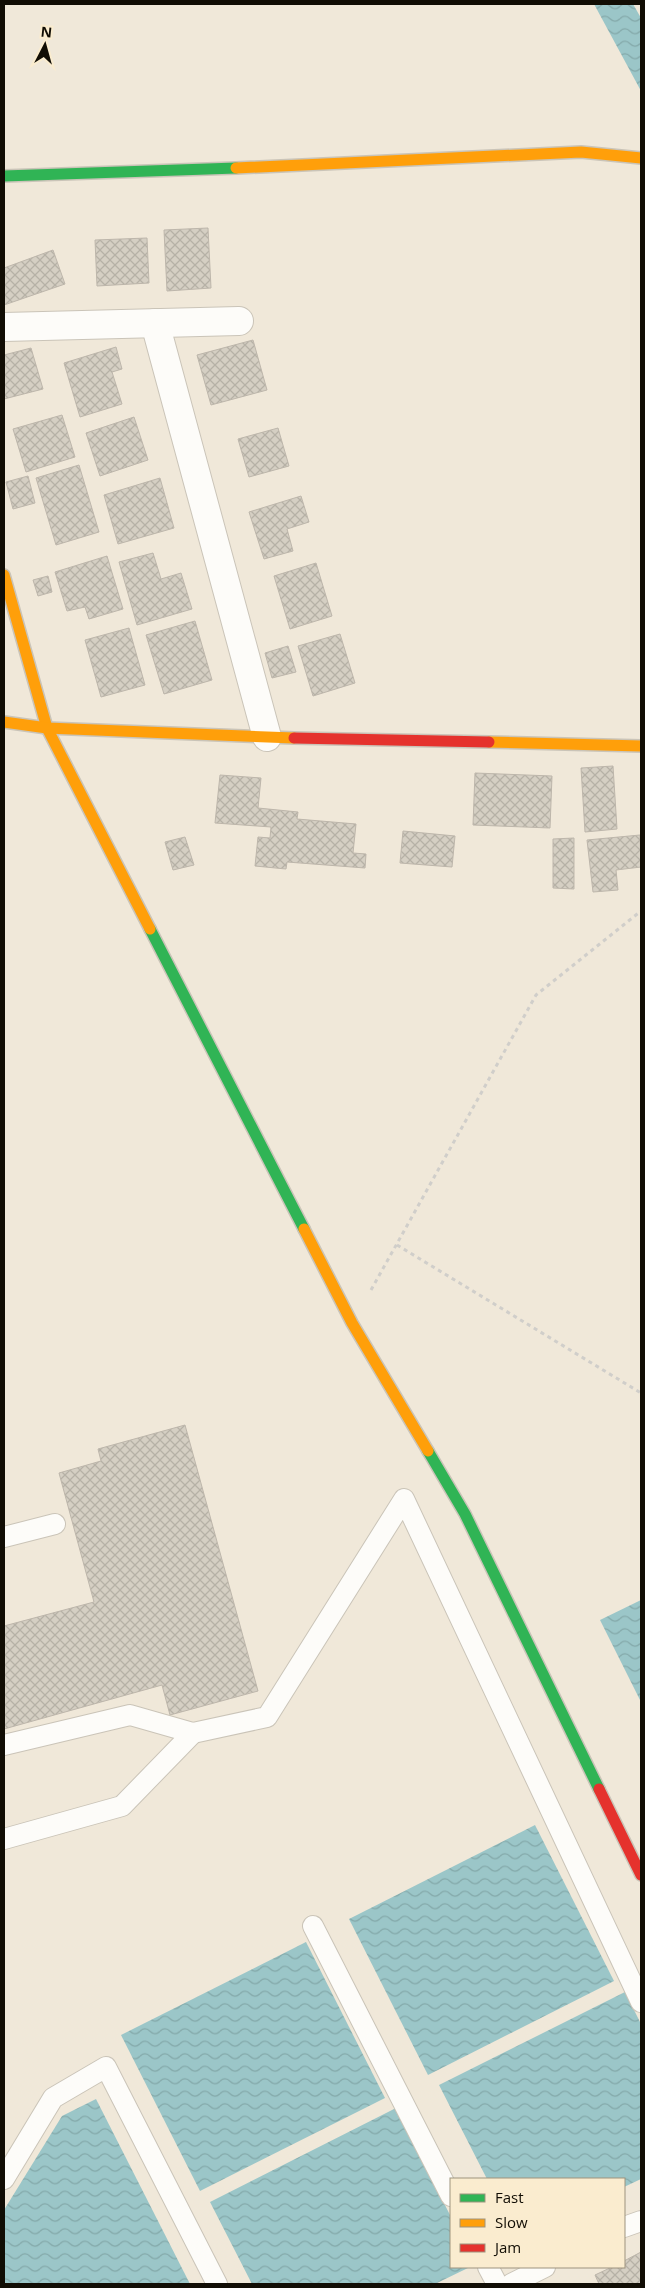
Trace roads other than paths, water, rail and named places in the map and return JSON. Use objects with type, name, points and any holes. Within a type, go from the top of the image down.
[{"type":"street","points":[[4,176],[351,164],[581,152],[641,158]]},
{"type":"street","points":[[4,326],[239,320]]},
{"type":"street","points":[[155,323],[267,737]]},
{"type":"street","points":[[4,575],[47,728],[352,1323],[464,1514],[641,1875]]},
{"type":"street","points":[[4,722],[47,728],[267,737],[641,746]]},
{"type":"lane","points":[[4,1745],[130,1715],[193,1733],[267,1717],[404,1499],[641,2002]]},
{"type":"lane","points":[[4,1537],[55,1524]]},
{"type":"lane","points":[[4,1838],[122,1806],[193,1733]]},
{"type":"lane","points":[[313,1926],[450,2194]]},
{"type":"lane","points":[[4,2179],[54,2098],[106,2067],[217,2284]]},
{"type":"lane","points":[[625,2227],[641,2221]]},
{"type":"lane","points":[[489,2268],[497,2284]]},
{"type":"lane","points":[[511,2284],[544,2268]]},
{"type":"water","points":[[594,4],[633,4],[641,18],[641,91]]},
{"type":"water","points":[[641,1600],[641,1702],[600,1620]]},
{"type":"water","points":[[535,1825],[614,1981],[428,2075],[349,1919]]},
{"type":"water","points":[[306,1942],[385,2098],[200,2191],[121,2035]]},
{"type":"water","points":[[625,1992],[641,2024],[641,2179],[625,2187],[625,2178],[486,2178],[439,2085]]},
{"type":"water","points":[[96,2099],[190,2284],[4,2284],[4,2210],[62,2116]]},
{"type":"water","points":[[396,2108],[450,2215],[450,2268],[468,2268],[435,2284],[252,2284],[210,2202]]}]
